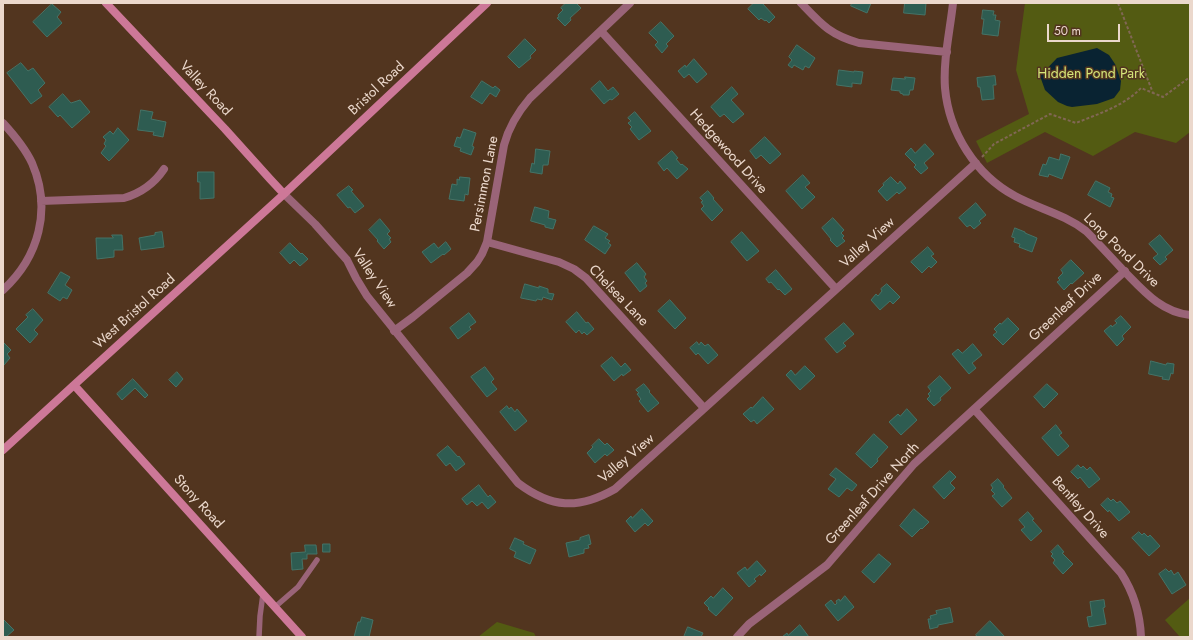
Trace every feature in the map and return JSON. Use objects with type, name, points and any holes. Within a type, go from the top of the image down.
[{"type":"main road","name":"Valley Road","points":[[106,3],[284,194]]},
{"type":"main road","name":"Bristol Road","points":[[284,194],[487,3]]},
{"type":"main road","name":"West Bristol Road","points":[[3,450],[284,194]]},
{"type":"main road","name":"Stony Road","points":[[74,384],[275,607],[297,635]]},
{"type":"street","name":"Persimmon Lane","points":[[394,331],[467,273],[482,254],[487,242],[504,145],[508,132],[521,108],[630,3]]},
{"type":"street","points":[[801,3],[824,27],[832,33],[845,39],[859,43],[947,52]]},
{"type":"street","name":"Long Pond Drive","points":[[953,3],[945,70],[945,88],[953,124],[961,141],[976,163],[993,181],[1016,196],[1067,218],[1077,224],[1086,231],[1147,295],[1156,302],[1177,312],[1190,315]]},
{"type":"street","name":"Hedgewood Drive","points":[[601,31],[836,289]]},
{"type":"street","points":[[3,123],[15,136],[32,163],[38,182],[41,201],[40,226],[36,240],[25,264],[3,290]]},
{"type":"street","name":"Valley View","points":[[284,194],[315,224],[347,260],[367,296],[518,483],[530,492],[550,501],[560,503],[576,503],[601,497],[615,489],[976,163]]},
{"type":"street","points":[[41,201],[124,198],[132,196],[154,182],[164,169]]},
{"type":"street","name":"Chelsea Lane","points":[[487,242],[559,262],[574,269],[586,278],[704,408]]},
{"type":"street","name":"Greenleaf Drive","points":[[1025,363],[1124,271]]},
{"type":"street","name":"Greenleaf Drive North","points":[[737,637],[749,624],[827,565],[914,464],[1025,363]]},
{"type":"street","name":"Bentley Drive","points":[[974,409],[1121,573],[1134,597],[1140,618],[1141,637]]},
{"type":"lane","points":[[275,607],[298,587],[317,560]]},
{"type":"lane","points":[[259,637],[263,594]]},
{"type":"path","points":[[1118,3],[1153,93]]},
{"type":"path","points":[[976,163],[994,144],[1050,114],[1076,123],[1113,107],[1135,94],[1141,88],[1163,97],[1190,77]]},
{"type":"green space","name":"Hidden Pond Park","points":[[1025,3],[1190,3],[1190,132],[1176,143],[1135,132],[1093,156],[1045,132],[987,163],[976,141],[1029,114],[1016,70]]},
{"type":"green space","points":[[1190,598],[1190,637],[1180,637],[1165,620]]},
{"type":"green space","points":[[497,622],[534,633],[536,637],[478,637]]},
{"type":"water","points":[[1097,48],[1109,55],[1115,64],[1121,81],[1120,90],[1114,98],[1097,104],[1072,107],[1058,102],[1045,90],[1040,76],[1057,58]]},
{"type":"building","points":[[566,3],[576,3],[581,8],[570,18],[571,20],[565,26],[557,18],[563,10],[561,8]]},
{"type":"building","points":[[754,3],[762,3],[775,17],[769,23],[761,18],[759,20],[748,9]]},
{"type":"building","points":[[852,3],[871,3],[867,13],[851,6]]},
{"type":"building","points":[[905,3],[926,3],[925,15],[904,13]]},
{"type":"building","points":[[52,4],[61,12],[57,17],[62,23],[47,37],[33,22]]},
{"type":"building","points":[[983,10],[994,11],[993,15],[996,15],[995,20],[1000,21],[998,36],[982,34],[984,19],[982,19]]},
{"type":"building","points":[[661,22],[674,36],[666,44],[668,46],[662,53],[655,45],[658,42],[649,33]]},
{"type":"building","points":[[525,39],[536,50],[530,56],[531,58],[519,68],[508,57]]},
{"type":"building","points":[[797,45],[815,58],[809,68],[805,66],[803,70],[794,65],[792,68],[788,65],[792,60],[789,57]]},
{"type":"building","points":[[694,59],[707,74],[697,83],[689,74],[684,78],[678,71],[685,65],[686,67]]},
{"type":"building","points":[[21,63],[28,71],[33,68],[45,83],[38,90],[42,96],[31,104],[7,73]]},
{"type":"building","points":[[839,70],[863,72],[861,84],[852,83],[852,87],[837,85]]},
{"type":"building","points":[[995,76],[996,85],[993,85],[994,99],[982,100],[977,78]]},
{"type":"building","points":[[905,77],[915,78],[913,90],[910,90],[909,95],[903,95],[900,91],[891,90],[893,78],[905,79]]},
{"type":"building","points":[[482,81],[493,88],[495,86],[500,90],[496,97],[490,93],[482,104],[471,97]]},
{"type":"building","points":[[600,81],[608,91],[613,87],[619,94],[604,104],[591,89]]},
{"type":"building","points":[[732,87],[738,94],[731,100],[744,114],[733,123],[724,114],[720,117],[711,107]]},
{"type":"building","points":[[63,94],[71,103],[80,100],[90,112],[72,128],[60,115],[58,117],[49,107]]},
{"type":"building","points":[[141,110],[153,112],[151,119],[166,122],[163,137],[153,135],[154,132],[138,130]]},
{"type":"building","points":[[635,112],[651,131],[639,140],[630,129],[632,127],[628,123],[631,121],[628,118]]},
{"type":"building","points":[[118,128],[129,140],[109,161],[101,153],[106,146],[104,144],[106,140],[103,137],[110,131],[113,134]]},
{"type":"building","points":[[464,129],[476,133],[471,155],[460,151],[461,148],[454,146],[457,137],[460,138]]},
{"type":"building","points":[[765,137],[781,154],[770,164],[761,155],[756,159],[750,151]]},
{"type":"building","points":[[925,144],[934,154],[924,163],[928,168],[921,174],[914,167],[916,165],[905,154],[911,148],[915,153]]},
{"type":"building","points":[[536,149],[550,151],[548,165],[543,165],[542,174],[530,172],[532,163],[534,164]]},
{"type":"building","points":[[672,151],[678,158],[676,159],[681,165],[682,164],[688,169],[677,179],[667,168],[664,171],[658,163]]},
{"type":"building","points":[[1061,154],[1070,157],[1062,179],[1049,174],[1048,177],[1039,175],[1043,164],[1046,165],[1049,157],[1059,160]]},
{"type":"building","points":[[198,172],[214,172],[214,198],[200,199],[200,182],[198,182]]},
{"type":"building","points":[[803,175],[810,183],[805,187],[815,197],[802,209],[786,191]]},
{"type":"building","points":[[460,177],[470,178],[468,195],[465,194],[464,201],[449,199],[452,184],[457,185],[457,179],[459,180]]},
{"type":"building","points":[[891,177],[898,184],[900,181],[906,188],[899,194],[897,192],[887,201],[878,191]]},
{"type":"building","points":[[1096,181],[1110,188],[1108,192],[1112,194],[1111,197],[1114,198],[1110,207],[1088,195]]},
{"type":"building","points":[[349,186],[353,190],[351,191],[364,206],[355,213],[350,207],[348,208],[337,195]]},
{"type":"building","points":[[708,191],[723,210],[712,221],[701,209],[704,206],[701,202],[703,201],[700,198]]},
{"type":"building","points":[[976,203],[986,215],[979,221],[981,223],[974,229],[970,225],[967,227],[959,218]]},
{"type":"building","points":[[535,207],[549,211],[548,218],[556,220],[553,229],[531,221]]},
{"type":"building","points":[[833,218],[844,230],[841,233],[844,236],[842,238],[845,241],[837,247],[822,228]]},
{"type":"building","points":[[380,219],[390,231],[387,234],[391,238],[389,239],[391,242],[384,249],[369,230]]},
{"type":"building","points":[[594,226],[608,234],[605,238],[610,241],[608,243],[611,245],[605,254],[585,240]]},
{"type":"building","points":[[1015,228],[1037,238],[1032,252],[1019,247],[1020,244],[1014,242],[1015,238],[1012,237]]},
{"type":"building","points":[[162,232],[164,247],[141,250],[139,238]]},
{"type":"building","points":[[742,232],[759,251],[747,261],[731,242]]},
{"type":"building","points":[[112,235],[122,235],[123,250],[114,250],[114,257],[97,259],[96,238],[113,238]]},
{"type":"building","points":[[1160,235],[1173,250],[1165,257],[1167,259],[1160,265],[1153,258],[1158,254],[1149,244]]},
{"type":"building","points":[[446,242],[451,249],[431,263],[422,252],[434,243],[438,248]]},
{"type":"building","points":[[290,243],[308,259],[300,266],[294,260],[290,264],[280,253]]},
{"type":"building","points":[[928,247],[934,254],[931,256],[937,262],[931,268],[929,266],[922,273],[911,262]]},
{"type":"building","points":[[1071,260],[1084,273],[1064,290],[1057,282],[1060,280],[1058,278],[1063,273],[1061,270]]},
{"type":"building","points":[[637,263],[646,274],[644,277],[647,281],[645,283],[647,286],[640,292],[625,273]]},
{"type":"building","points":[[776,270],[792,289],[785,295],[766,279]]},
{"type":"building","points":[[61,272],[70,277],[65,285],[72,290],[67,299],[63,297],[60,301],[48,293]]},
{"type":"building","points":[[525,284],[548,289],[548,293],[554,294],[552,300],[543,297],[542,300],[537,299],[536,301],[521,298]]},
{"type":"building","points":[[887,284],[900,297],[893,304],[890,301],[880,310],[871,300],[876,294],[878,296],[882,291],[881,289]]},
{"type":"building","points":[[670,300],[686,318],[675,329],[658,311]]},
{"type":"building","points":[[33,309],[43,320],[34,330],[38,334],[30,343],[16,329],[28,317],[26,315]]},
{"type":"building","points":[[577,312],[586,323],[588,322],[594,329],[587,335],[584,332],[582,334],[579,330],[576,333],[566,322]]},
{"type":"building","points":[[469,313],[476,322],[469,327],[471,329],[458,339],[450,328]]},
{"type":"building","points":[[1121,316],[1131,327],[1122,336],[1124,339],[1117,346],[1104,331],[1111,325],[1112,327],[1117,323],[1115,321]]},
{"type":"building","points":[[1008,318],[1019,329],[1003,345],[993,335],[997,332],[994,329]]},
{"type":"building","points":[[844,323],[854,334],[843,343],[846,346],[837,353],[825,339]]},
{"type":"building","points":[[3,342],[11,350],[7,354],[10,358],[4,365]]},
{"type":"building","points":[[697,342],[699,345],[701,342],[705,346],[708,344],[718,355],[708,364],[698,353],[696,355],[690,348]]},
{"type":"building","points":[[973,344],[982,355],[972,363],[976,368],[969,374],[952,354],[958,349],[962,353]]},
{"type":"building","points":[[612,357],[621,367],[625,363],[631,370],[623,376],[622,374],[614,381],[601,366]]},
{"type":"building","points":[[1151,361],[1166,365],[1167,363],[1174,364],[1173,374],[1171,373],[1169,380],[1149,374]]},
{"type":"building","points":[[805,366],[815,376],[800,390],[786,375],[791,370],[795,375]]},
{"type":"building","points":[[485,367],[494,379],[491,382],[497,389],[487,397],[471,377]]},
{"type":"building","points":[[177,372],[183,379],[176,387],[169,380]]},
{"type":"building","points":[[940,376],[951,388],[934,406],[927,399],[930,396],[928,394],[931,391],[928,387]]},
{"type":"building","points":[[133,379],[148,395],[145,398],[135,388],[122,400],[117,394]]},
{"type":"building","points":[[644,384],[659,403],[648,412],[639,401],[641,399],[636,390]]},
{"type":"building","points":[[1047,384],[1058,394],[1044,408],[1034,397]]},
{"type":"building","points":[[763,397],[774,409],[757,424],[754,420],[751,422],[743,414],[751,407],[752,408]]},
{"type":"building","points":[[507,406],[509,409],[511,407],[515,412],[517,409],[527,421],[515,431],[500,412]]},
{"type":"building","points":[[907,409],[917,420],[901,435],[889,422],[898,414],[900,416]]},
{"type":"building","points":[[1056,425],[1062,433],[1059,435],[1069,446],[1058,456],[1042,438]]},
{"type":"building","points":[[874,434],[888,447],[871,468],[856,454]]},
{"type":"building","points":[[599,439],[605,445],[607,443],[614,450],[607,456],[605,454],[595,463],[587,453]]},
{"type":"building","points":[[448,446],[465,464],[456,471],[450,463],[446,466],[437,455]]},
{"type":"building","points":[[1078,465],[1081,468],[1083,466],[1087,470],[1090,467],[1100,479],[1089,488],[1080,477],[1078,479],[1071,472]]},
{"type":"building","points":[[836,468],[857,485],[852,491],[847,488],[839,497],[828,489],[836,479],[830,475]]},
{"type":"building","points":[[950,471],[956,477],[950,483],[955,488],[944,499],[933,487]]},
{"type":"building","points":[[998,479],[1012,498],[1002,507],[992,496],[995,494],[991,490],[993,488],[991,485]]},
{"type":"building","points":[[479,485],[488,497],[490,495],[496,502],[488,509],[482,502],[477,506],[472,501],[467,505],[462,499]]},
{"type":"building","points":[[1108,498],[1111,501],[1113,499],[1117,503],[1120,501],[1130,512],[1119,521],[1109,510],[1108,512],[1101,505]]},
{"type":"building","points":[[642,509],[653,521],[648,526],[645,523],[635,532],[626,521]]},
{"type":"building","points":[[914,509],[929,522],[912,537],[900,526]]},
{"type":"building","points":[[1028,512],[1034,519],[1032,520],[1042,531],[1031,541],[1021,530],[1025,527],[1019,520]]},
{"type":"building","points":[[1139,532],[1142,535],[1144,533],[1148,537],[1150,535],[1160,546],[1149,556],[1132,538]]},
{"type":"building","points":[[589,535],[591,544],[588,545],[589,548],[584,549],[584,553],[569,557],[566,543],[580,540],[580,538]]},
{"type":"building","points":[[515,538],[524,542],[523,544],[536,550],[530,564],[514,557],[516,552],[510,549]]},
{"type":"building","points":[[323,544],[330,544],[330,552],[323,552]]},
{"type":"building","points":[[305,545],[316,545],[317,554],[307,554],[307,559],[302,559],[303,569],[292,570],[291,553],[305,552]]},
{"type":"building","points":[[1058,545],[1064,552],[1062,553],[1073,564],[1063,574],[1053,563],[1055,560],[1051,556],[1053,554],[1051,552]]},
{"type":"building","points":[[879,554],[891,564],[874,583],[862,572]]},
{"type":"building","points":[[757,561],[766,571],[761,576],[760,574],[754,579],[756,581],[749,587],[737,573],[745,567],[747,570]]},
{"type":"building","points":[[1166,569],[1169,572],[1171,570],[1174,575],[1178,572],[1186,585],[1172,594],[1159,574]]},
{"type":"building","points":[[723,588],[733,598],[716,616],[704,603],[711,596],[713,598]]},
{"type":"building","points":[[845,596],[854,607],[838,621],[825,605],[831,600],[835,605],[837,603],[836,601],[839,599],[840,601]]},
{"type":"building","points":[[1104,600],[1105,607],[1103,608],[1106,624],[1089,627],[1087,617],[1092,616],[1090,602]]},
{"type":"building","points":[[950,608],[953,622],[938,625],[938,627],[930,629],[928,619],[931,619],[930,616],[937,614],[936,611]]},
{"type":"building","points":[[362,617],[373,620],[369,637],[354,637],[358,622],[360,622]]},
{"type":"building","points":[[3,619],[14,630],[6,637],[3,637]]},
{"type":"building","points":[[990,621],[1005,637],[977,637],[976,635]]},
{"type":"building","points":[[800,625],[809,637],[782,637],[787,633],[788,635]]},
{"type":"building","points":[[688,627],[703,633],[701,637],[684,637]]}]
